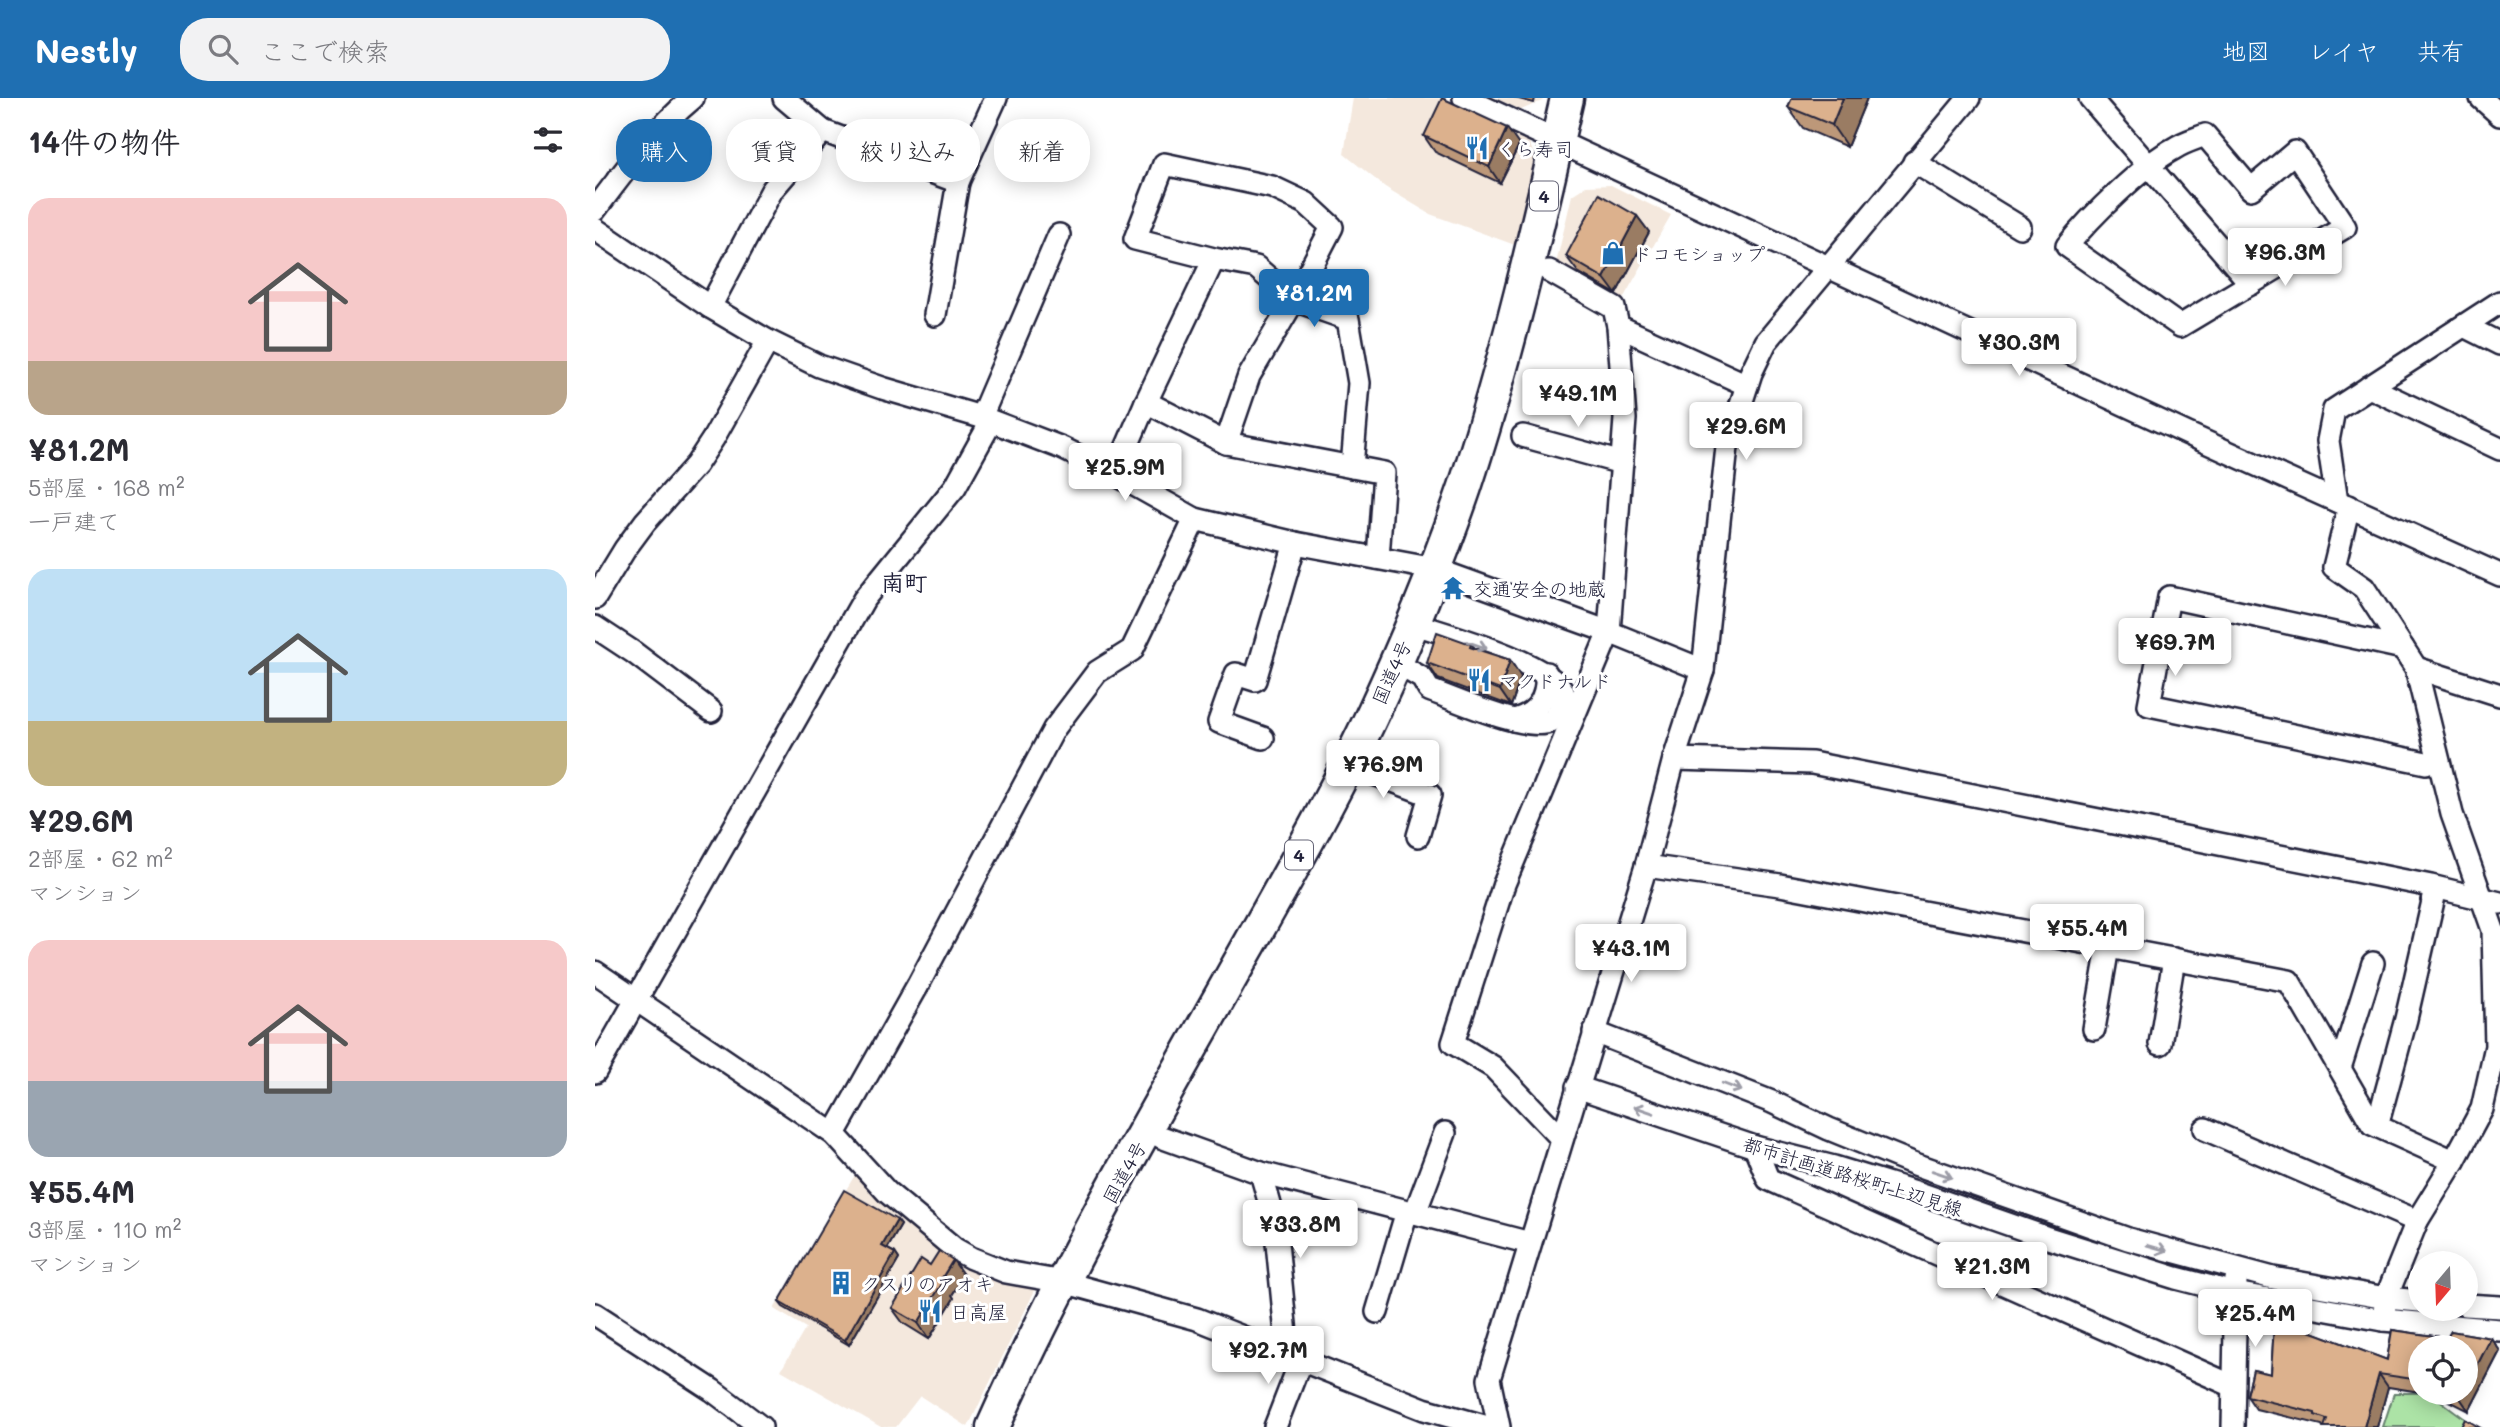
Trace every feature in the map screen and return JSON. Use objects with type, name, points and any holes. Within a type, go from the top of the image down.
[{"type":"highway","name":"国道4号","points":[[993,1427],[1063,1282],[1286,880],[1348,764],[1396,663],[1435,569],[1498,379],[1567,98]]},
{"type":"street","points":[[595,210],[633,159],[673,114],[693,98]]},
{"type":"street","points":[[784,98],[823,131],[958,183]]},
{"type":"street","points":[[935,316],[958,183],[996,98]]},
{"type":"street","points":[[1464,98],[2199,439],[2500,575]]},
{"type":"street","points":[[1499,1427],[1489,1379],[1703,670],[1727,447],[1747,385],[1766,342],[1969,98]]},
{"type":"street","points":[[2090,98],[2251,284]]},
{"type":"street","points":[[2481,98],[2500,115]]},
{"type":"street","points":[[711,307],[772,190],[823,131]]},
{"type":"street","points":[[2205,135],[2251,189],[2295,152],[2345,228],[2180,326],[2067,246],[2078,232],[2148,165],[2175,148],[2205,135]]},
{"type":"street","points":[[1914,162],[2020,227]]},
{"type":"street","points":[[1226,443],[1249,376],[1294,300],[1332,227],[1305,203],[1272,187],[1164,164],[1135,239],[1256,267],[1294,300],[1348,319],[1359,383],[1352,467]]},
{"type":"street","points":[[595,229],[711,307],[768,341],[819,366],[986,420],[1062,448],[1195,519],[1295,543],[1435,569],[1609,632],[1703,670]]},
{"type":"street","points":[[595,1072],[865,599],[955,487],[986,420],[1059,235]]},
{"type":"street","points":[[1115,474],[1214,259]]},
{"type":"street","points":[[1549,271],[1614,308],[1618,326],[1625,419],[1609,632],[1504,884],[1453,1043],[1493,1067],[1562,1139]]},
{"type":"street","points":[[2383,1320],[2386,1298],[2417,1221],[2482,1109],[2498,1047],[2492,901],[2452,814],[2416,668],[2364,587],[2334,567],[2343,504],[2328,441],[2334,410],[2500,302]]},
{"type":"street","points":[[1618,326],[1747,385]]},
{"type":"street","points":[[2464,326],[2500,344]]},
{"type":"street","points":[[595,598],[625,549],[702,456],[768,341]]},
{"type":"street","points":[[2369,387],[2500,449]]},
{"type":"street","points":[[1146,402],[1226,443],[1384,473],[1378,558]]},
{"type":"street","points":[[1523,436],[1622,463]]},
{"type":"street","points":[[834,1134],[918,985],[1054,729],[1097,672],[1132,650],[1195,519]]},
{"type":"street","points":[[1263,738],[1219,722],[1235,674],[1255,680],[1295,543]]},
{"type":"street","points":[[2403,648],[2169,597],[2149,705],[2426,763]]},
{"type":"street","points":[[1396,663],[1422,678],[1429,690],[1513,720],[1540,724],[1551,721],[1560,710],[1563,691],[1557,680],[1546,673],[1527,663],[1412,624]]},
{"type":"street","points":[[595,627],[712,711]]},
{"type":"street","points":[[2416,668],[2500,695]]},
{"type":"street","points":[[1674,759],[1812,763],[2492,901]]},
{"type":"street","points":[[1348,764],[1430,795],[1417,836]]},
{"type":"street","points":[[1646,866],[1780,885],[2289,981],[2372,1124],[2454,1161]]},
{"type":"street","points":[[2377,1126],[2437,888]]},
{"type":"street","points":[[2094,1029],[2108,947]]},
{"type":"street","points":[[2160,1044],[2174,959]]},
{"type":"street","points":[[2340,1068],[2373,963]]},
{"type":"street","points":[[595,972],[834,1134],[887,1192],[955,1249],[986,1265],[1006,1272],[1063,1282],[1197,1319],[1424,1409],[1488,1427]]},
{"type":"street","name":"都市計画道路桜町上辺見線","points":[[1594,1032],[1772,1102],[1915,1164],[2128,1240],[2236,1270],[2327,1289],[2408,1300]]},
{"type":"street","name":"都市計画道路桜町上辺見線","points":[[1577,1087],[1755,1147],[1834,1167],[2132,1265],[2235,1293],[2383,1320],[2500,1330]]},
{"type":"street","points":[[1147,1129],[1161,1137],[1261,1173],[1530,1243]]},
{"type":"street","points":[[2205,1129],[2417,1221]]},
{"type":"street","points":[[1377,1312],[1411,1212],[1445,1133]]},
{"type":"street","points":[[1755,1147],[1768,1179],[2233,1386]]},
{"type":"street","points":[[1261,1173],[1275,1222],[1295,1358],[1275,1427]]},
{"type":"street","points":[[2233,1427],[2236,1270]]},
{"type":"street","points":[[2478,1306],[2500,1307]]},
{"type":"street","points":[[595,1314],[712,1390],[761,1427]]},
{"type":"shaded area","points":[[1353,98],[1443,98],[1520,131],[1528,140],[1536,159],[1515,245],[1430,214],[1385,187],[1344,154]]},
{"type":"shaded area","points":[[1494,98],[1544,98],[1521,110]]},
{"type":"shaded area","points":[[1611,185],[1671,215],[1620,304],[1555,268],[1572,195],[1586,186]]},
{"type":"shaded area","points":[[858,1170],[900,1217],[945,1251],[1038,1284],[968,1427],[920,1396],[896,1427],[881,1427],[781,1370],[806,1328],[774,1309]]},
{"type":"green space","points":[[2394,1393],[2408,1393],[2408,1405],[2446,1405],[2468,1421],[2466,1427],[2383,1427]]},
{"type":"building","points":[[1442,98],[1507,128],[1489,167],[1424,136]]},
{"type":"building","points":[[1792,98],[1843,98],[1832,125],[1788,107]]},
{"type":"building","points":[[1599,194],[1637,216],[1604,278],[1566,256]]},
{"type":"building","points":[[1437,632],[1471,644],[1470,647],[1510,660],[1500,690],[1427,663]]},
{"type":"building","name":"クスリのアオキ","points":[[844,1190],[897,1220],[882,1246],[895,1253],[845,1340],[779,1302]]},
{"type":"building","points":[[939,1251],[953,1260],[918,1323],[892,1308],[921,1259],[930,1265]]},
{"type":"building","points":[[2275,1308],[2300,1310],[2299,1327],[2387,1360],[2392,1330],[2426,1335],[2408,1335],[2408,1378],[2379,1374],[2364,1427],[2324,1427],[2327,1419],[2315,1413],[2247,1396],[2253,1370],[2271,1374]]},
{"type":"building","points":[[2451,1331],[2474,1335],[2449,1335]]},
{"type":"building","points":[[2478,1336],[2491,1338],[2478,1363]]},
{"type":"building","points":[[2465,1419],[2479,1427],[2461,1427]]},
{"type":"place","name":"くら寿司","points":[[1477,148]]},
{"type":"place","name":"ドコモショップ","points":[[1613,253]]},
{"type":"place","name":"交通安全の地蔵","points":[[1453,588]]},
{"type":"place","name":"マクドナルド","points":[[1479,680]]},
{"type":"place","name":"クスリのアオキ","points":[[841,1283]]},
{"type":"place","name":"日高屋","points":[[930,1311]]},
{"type":"district","name":"南町","points":[[904,582]]}]
